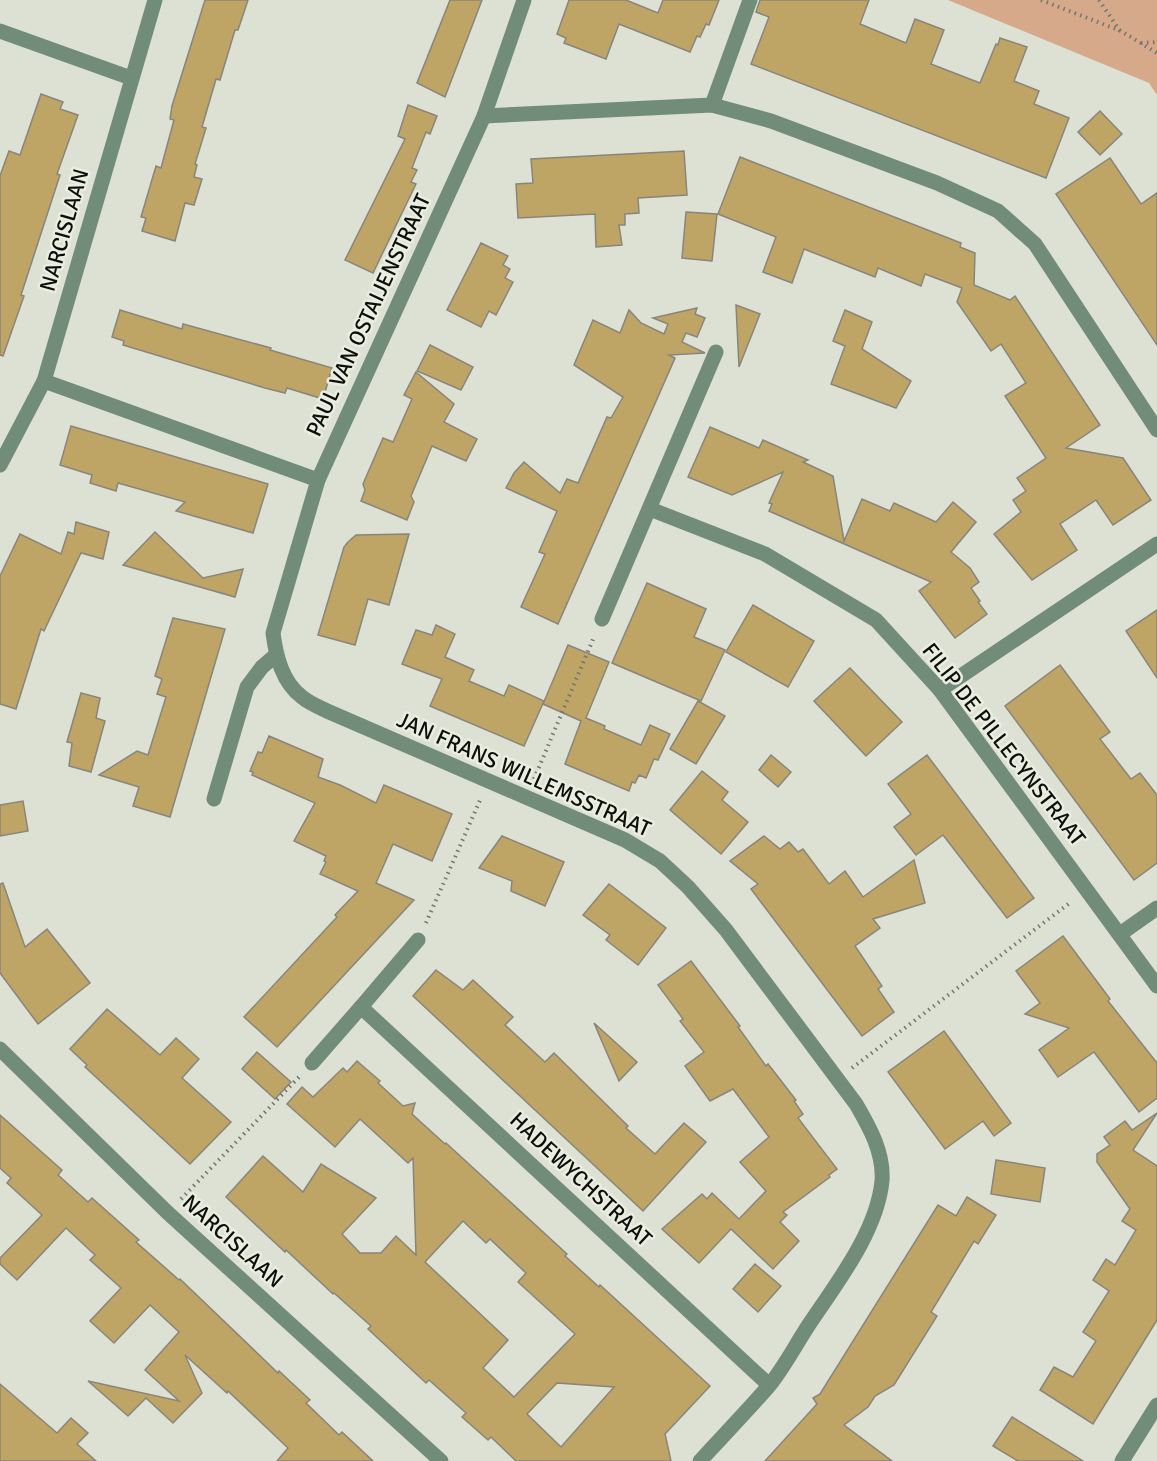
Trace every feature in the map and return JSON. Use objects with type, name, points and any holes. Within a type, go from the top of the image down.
[{"type":"street","name":"NARCISLAAN","points":[[0,465],[44,381],[155,0]]},
{"type":"street","name":"PAUL VAN OSTAIJENSTRAAT","points":[[276,655],[273,633],[278,610],[318,480],[484,116],[525,0]]},
{"type":"street","points":[[712,105],[750,0]]},
{"type":"street","points":[[0,31],[131,78]]},
{"type":"street","points":[[484,116],[712,105],[782,125],[937,183],[998,211],[1035,244],[1157,430]]},
{"type":"street","points":[[602,619],[716,352]]},
{"type":"street","points":[[44,381],[318,480]]},
{"type":"street","name":"FILIP DE PILLECYNSTRAAT","points":[[650,508],[765,554],[876,620],[940,690],[1157,986]]},
{"type":"street","points":[[940,690],[1157,544]]},
{"type":"street","points":[[214,799],[247,687],[276,655]]},
{"type":"street","name":"JAN FRANS WILLEMSSTRAAT","points":[[276,655],[286,680],[301,697],[327,711],[625,840],[660,861],[688,887],[726,930],[856,1104],[871,1131],[878,1146],[882,1180],[877,1205],[863,1238],[840,1278],[769,1385],[700,1461]]},
{"type":"street","points":[[1120,934],[1157,908]]},
{"type":"street","points":[[312,1063],[418,940]]},
{"type":"street","name":"HADEWYCHSTRAAT","points":[[361,1007],[769,1385]]},
{"type":"street","name":"NARCISLAAN","points":[[0,1049],[168,1213],[441,1461]]},
{"type":"street","points":[[1122,1461],[1157,1405]]},
{"type":"path","points":[[1041,0],[1121,32],[1157,53]]},
{"type":"path","points":[[1099,0],[1121,32]]},
{"type":"path","points":[[1141,44],[1157,42]]},
{"type":"path","points":[[527,796],[602,619]]},
{"type":"path","points":[[418,940],[488,781]]},
{"type":"path","points":[[837,1079],[1087,890]]},
{"type":"path","points":[[168,1213],[312,1063]]},
{"type":"shaded area","points":[[948,0],[1157,0],[1157,95],[1149,83]]},
{"type":"building","points":[[205,0],[248,0],[238,30],[235,30],[220,80],[216,79],[202,127],[206,128],[195,164],[197,165],[194,177],[202,179],[194,205],[185,203],[175,241],[142,231],[146,218],[141,217],[156,166],[161,168],[174,120],[170,119],[172,106]]},
{"type":"building","points":[[450,0],[482,0],[445,97],[417,83]]},
{"type":"building","points":[[569,0],[626,0],[658,13],[663,0],[719,0],[709,25],[706,24],[700,37],[697,36],[690,52],[619,24],[606,59],[564,43],[566,38],[557,34]]},
{"type":"building","points":[[760,0],[869,0],[860,24],[906,43],[915,19],[944,30],[931,64],[980,83],[1000,38],[1027,47],[1014,81],[1039,91],[1034,104],[1069,118],[1046,178],[751,64],[769,17],[756,12]]},
{"type":"building","points":[[41,94],[63,102],[60,109],[78,115],[57,174],[60,175],[21,295],[24,296],[3,356],[0,355],[0,176],[9,151],[20,155]]},
{"type":"building","points":[[408,105],[437,116],[430,134],[426,132],[412,168],[417,170],[411,182],[416,184],[373,273],[345,260],[405,139],[398,136]]},
{"type":"building","points":[[1100,111],[1122,134],[1100,155],[1078,132]]},
{"type":"building","points":[[684,151],[687,195],[638,198],[639,213],[625,214],[625,225],[619,225],[622,245],[596,247],[595,214],[518,218],[516,184],[533,183],[531,159]]},
{"type":"building","points":[[740,157],[961,243],[960,247],[975,253],[974,285],[1010,300],[1015,296],[1100,425],[1066,448],[1123,458],[1151,500],[1113,525],[1096,500],[1060,524],[1077,550],[1032,580],[994,534],[1021,512],[1013,500],[1026,491],[1017,478],[1046,458],[1005,396],[1026,383],[1001,344],[991,351],[957,302],[962,288],[925,274],[921,286],[878,268],[875,277],[804,249],[792,283],[763,272],[776,237],[718,214]]},
{"type":"building","points":[[1110,158],[1141,204],[1157,193],[1157,345],[1056,194]]},
{"type":"building","points":[[686,212],[717,214],[712,261],[682,258]]},
{"type":"building","points":[[481,243],[508,256],[503,265],[510,269],[505,278],[513,282],[496,315],[489,311],[481,327],[447,310]]},
{"type":"building","points":[[736,305],[760,314],[739,367]]},
{"type":"building","points":[[697,308],[695,314],[705,318],[697,337],[686,333],[682,342],[705,353],[669,355],[675,358],[558,624],[521,607],[545,554],[539,552],[557,511],[506,488],[514,473],[524,462],[560,493],[567,479],[578,483],[607,417],[611,418],[623,397],[574,365],[593,320],[620,333],[629,310],[641,323],[664,334],[668,324],[653,318]]},
{"type":"building","points":[[120,310],[182,329],[183,324],[271,348],[270,350],[332,368],[323,399],[287,388],[285,393],[265,388],[123,345],[124,341],[112,337]]},
{"type":"building","points":[[845,310],[872,322],[862,349],[911,381],[896,408],[831,384],[845,346],[833,341]]},
{"type":"building","points":[[430,345],[473,367],[461,390],[417,371]]},
{"type":"building","points":[[416,372],[454,404],[444,422],[477,439],[466,461],[432,446],[411,496],[414,502],[407,520],[361,501],[365,490],[363,484],[383,438],[393,442],[412,399],[404,395]]},
{"type":"building","points":[[71,426],[268,484],[253,533],[176,511],[185,502],[118,483],[116,491],[90,483],[92,475],[60,465]]},
{"type":"building","points":[[710,427],[759,448],[763,440],[808,460],[803,462],[833,476],[844,541],[862,499],[890,511],[894,503],[936,522],[953,502],[976,522],[951,552],[970,568],[979,582],[971,588],[987,614],[955,638],[919,591],[931,582],[769,511],[772,504],[769,503],[783,472],[732,495],[688,477]]},
{"type":"building","points":[[76,522],[109,532],[103,559],[81,553],[44,631],[41,629],[16,709],[0,704],[0,576],[20,534],[61,554],[68,532],[74,534]]},
{"type":"building","points":[[155,532],[203,578],[243,569],[235,597],[123,565]]},
{"type":"building","points":[[409,534],[389,605],[368,599],[355,645],[318,635],[344,547],[348,542],[356,535]]},
{"type":"building","points":[[647,583],[706,609],[694,637],[725,650],[701,701],[612,663]]},
{"type":"building","points":[[753,605],[814,641],[788,687],[726,652]]},
{"type":"building","points":[[1157,610],[1157,678],[1126,631]]},
{"type":"building","points":[[173,618],[225,629],[170,817],[133,806],[139,787],[99,775],[137,751],[148,755],[166,697],[157,694],[162,679],[155,676]]},
{"type":"building","points":[[436,625],[455,634],[445,657],[474,670],[469,681],[504,696],[509,685],[544,701],[524,746],[430,706],[442,679],[402,664],[416,630],[432,635]]},
{"type":"building","points":[[568,645],[609,662],[586,718],[605,726],[604,729],[641,745],[650,725],[670,734],[658,760],[654,759],[646,778],[639,775],[635,783],[632,782],[629,791],[565,764],[581,721],[543,704]]},
{"type":"building","points":[[1060,665],[1110,732],[1100,739],[1131,779],[1140,773],[1157,795],[1157,863],[1134,880],[1005,706]]},
{"type":"building","points":[[850,668],[902,722],[866,756],[814,701]]},
{"type":"building","points":[[81,693],[100,698],[96,718],[105,721],[91,772],[69,766],[72,743],[67,742]]},
{"type":"building","points":[[698,701],[725,716],[696,764],[670,749]]},
{"type":"building","points":[[269,736],[323,759],[318,777],[376,803],[384,785],[452,814],[432,861],[393,844],[376,883],[414,900],[277,1047],[244,1017],[337,917],[335,915],[358,891],[320,874],[326,862],[324,861],[326,856],[294,841],[315,803],[252,775],[253,772],[250,771],[258,752],[262,753]]},
{"type":"building","points":[[771,755],[791,772],[778,787],[759,770]]},
{"type":"building","points":[[927,755],[1034,898],[1007,918],[943,835],[916,855],[894,827],[911,814],[888,784]]},
{"type":"building","points":[[702,771],[728,792],[722,800],[748,822],[721,854],[670,810]]},
{"type":"building","points":[[23,801],[28,831],[0,836],[0,805]]},
{"type":"building","points":[[502,836],[564,862],[545,906],[511,891],[512,881],[479,868]]},
{"type":"building","points":[[764,836],[780,849],[789,842],[798,852],[803,849],[829,884],[845,871],[863,897],[914,860],[925,903],[873,919],[880,928],[855,946],[882,986],[878,989],[894,1012],[862,1036],[751,889],[758,884],[730,861]]},
{"type":"building","points":[[3,883],[25,947],[47,929],[90,983],[38,1024],[0,973],[0,884]]},
{"type":"building","points":[[609,884],[666,928],[638,965],[606,940],[610,935],[583,915]]},
{"type":"building","points":[[1063,936],[1110,999],[1108,1001],[1157,1063],[1157,1098],[1139,1112],[1094,1052],[1058,1077],[1039,1050],[1069,1028],[1025,1014],[1040,1003],[1016,971]]},
{"type":"building","points":[[691,961],[740,1026],[738,1027],[766,1066],[768,1064],[796,1100],[794,1101],[803,1114],[798,1118],[837,1169],[829,1175],[830,1177],[783,1212],[787,1215],[780,1222],[799,1241],[773,1269],[731,1229],[699,1263],[662,1229],[702,1194],[707,1199],[712,1193],[739,1219],[766,1191],[740,1162],[769,1137],[733,1089],[710,1101],[685,1066],[704,1052],[680,1021],[683,1019],[658,985]]},
{"type":"building","points":[[436,970],[463,990],[473,980],[513,1017],[505,1025],[545,1062],[554,1053],[628,1126],[626,1128],[655,1154],[684,1123],[706,1142],[643,1211],[413,996]]},
{"type":"building","points":[[107,1009],[160,1055],[176,1038],[199,1059],[182,1078],[231,1122],[190,1164],[85,1067],[87,1065],[70,1049]]},
{"type":"building","points":[[594,1023],[637,1062],[619,1081]]},
{"type":"building","points":[[944,1031],[1011,1123],[994,1136],[983,1121],[945,1149],[888,1072]]},
{"type":"building","points":[[257,1052],[291,1082],[275,1099],[242,1069]]},
{"type":"building","points":[[357,1061],[403,1106],[415,1103],[412,1114],[710,1386],[665,1434],[671,1461],[516,1461],[491,1437],[488,1440],[462,1417],[466,1413],[429,1380],[426,1383],[368,1329],[371,1326],[286,1250],[285,1252],[226,1197],[263,1156],[303,1192],[321,1164],[376,1198],[342,1234],[360,1253],[381,1253],[396,1236],[416,1255],[413,1158],[408,1163],[360,1119],[335,1147],[287,1104],[302,1087],[313,1097],[343,1068],[347,1072]],"holes":[[[463,1221],[486,1243],[490,1239],[526,1273],[518,1282],[575,1334],[514,1397],[483,1368],[508,1340],[425,1262]],[[557,1383],[614,1387],[561,1447],[527,1414]]]},
{"type":"building","points":[[1157,1113],[1133,1150],[1157,1166],[1157,1320],[1093,1424],[1040,1390],[1054,1367],[1073,1377],[1096,1341],[1083,1332],[1109,1291],[1093,1280],[1106,1259],[1115,1265],[1136,1230],[1122,1221],[1130,1209],[1097,1162],[1097,1154],[1110,1145],[1104,1137],[1125,1121],[1132,1130]]},
{"type":"building","points":[[0,1115],[62,1170],[58,1175],[88,1202],[92,1198],[139,1240],[136,1242],[180,1279],[278,1373],[279,1371],[310,1400],[306,1403],[339,1435],[342,1432],[373,1461],[277,1461],[288,1448],[228,1391],[227,1393],[185,1355],[202,1393],[173,1423],[146,1398],[128,1416],[88,1381],[179,1401],[145,1370],[179,1332],[150,1305],[114,1343],[90,1321],[121,1288],[90,1260],[95,1255],[66,1228],[17,1280],[0,1264],[0,1258],[42,1215],[7,1183],[11,1178],[0,1168]]},
{"type":"building","points":[[996,1160],[1045,1168],[1040,1202],[991,1194]]},
{"type":"building","points":[[967,1197],[996,1215],[978,1244],[974,1241],[931,1312],[937,1316],[894,1385],[875,1396],[868,1407],[844,1425],[892,1461],[765,1461],[817,1404],[813,1398],[820,1394],[938,1205],[956,1216]]},
{"type":"building","points":[[755,1264],[781,1286],[758,1312],[733,1289]]},
{"type":"building","points":[[0,1384],[57,1433],[71,1418],[88,1433],[77,1444],[96,1461],[0,1461]]},
{"type":"building","points":[[1012,1417],[1083,1461],[1018,1461],[993,1446]]}]
